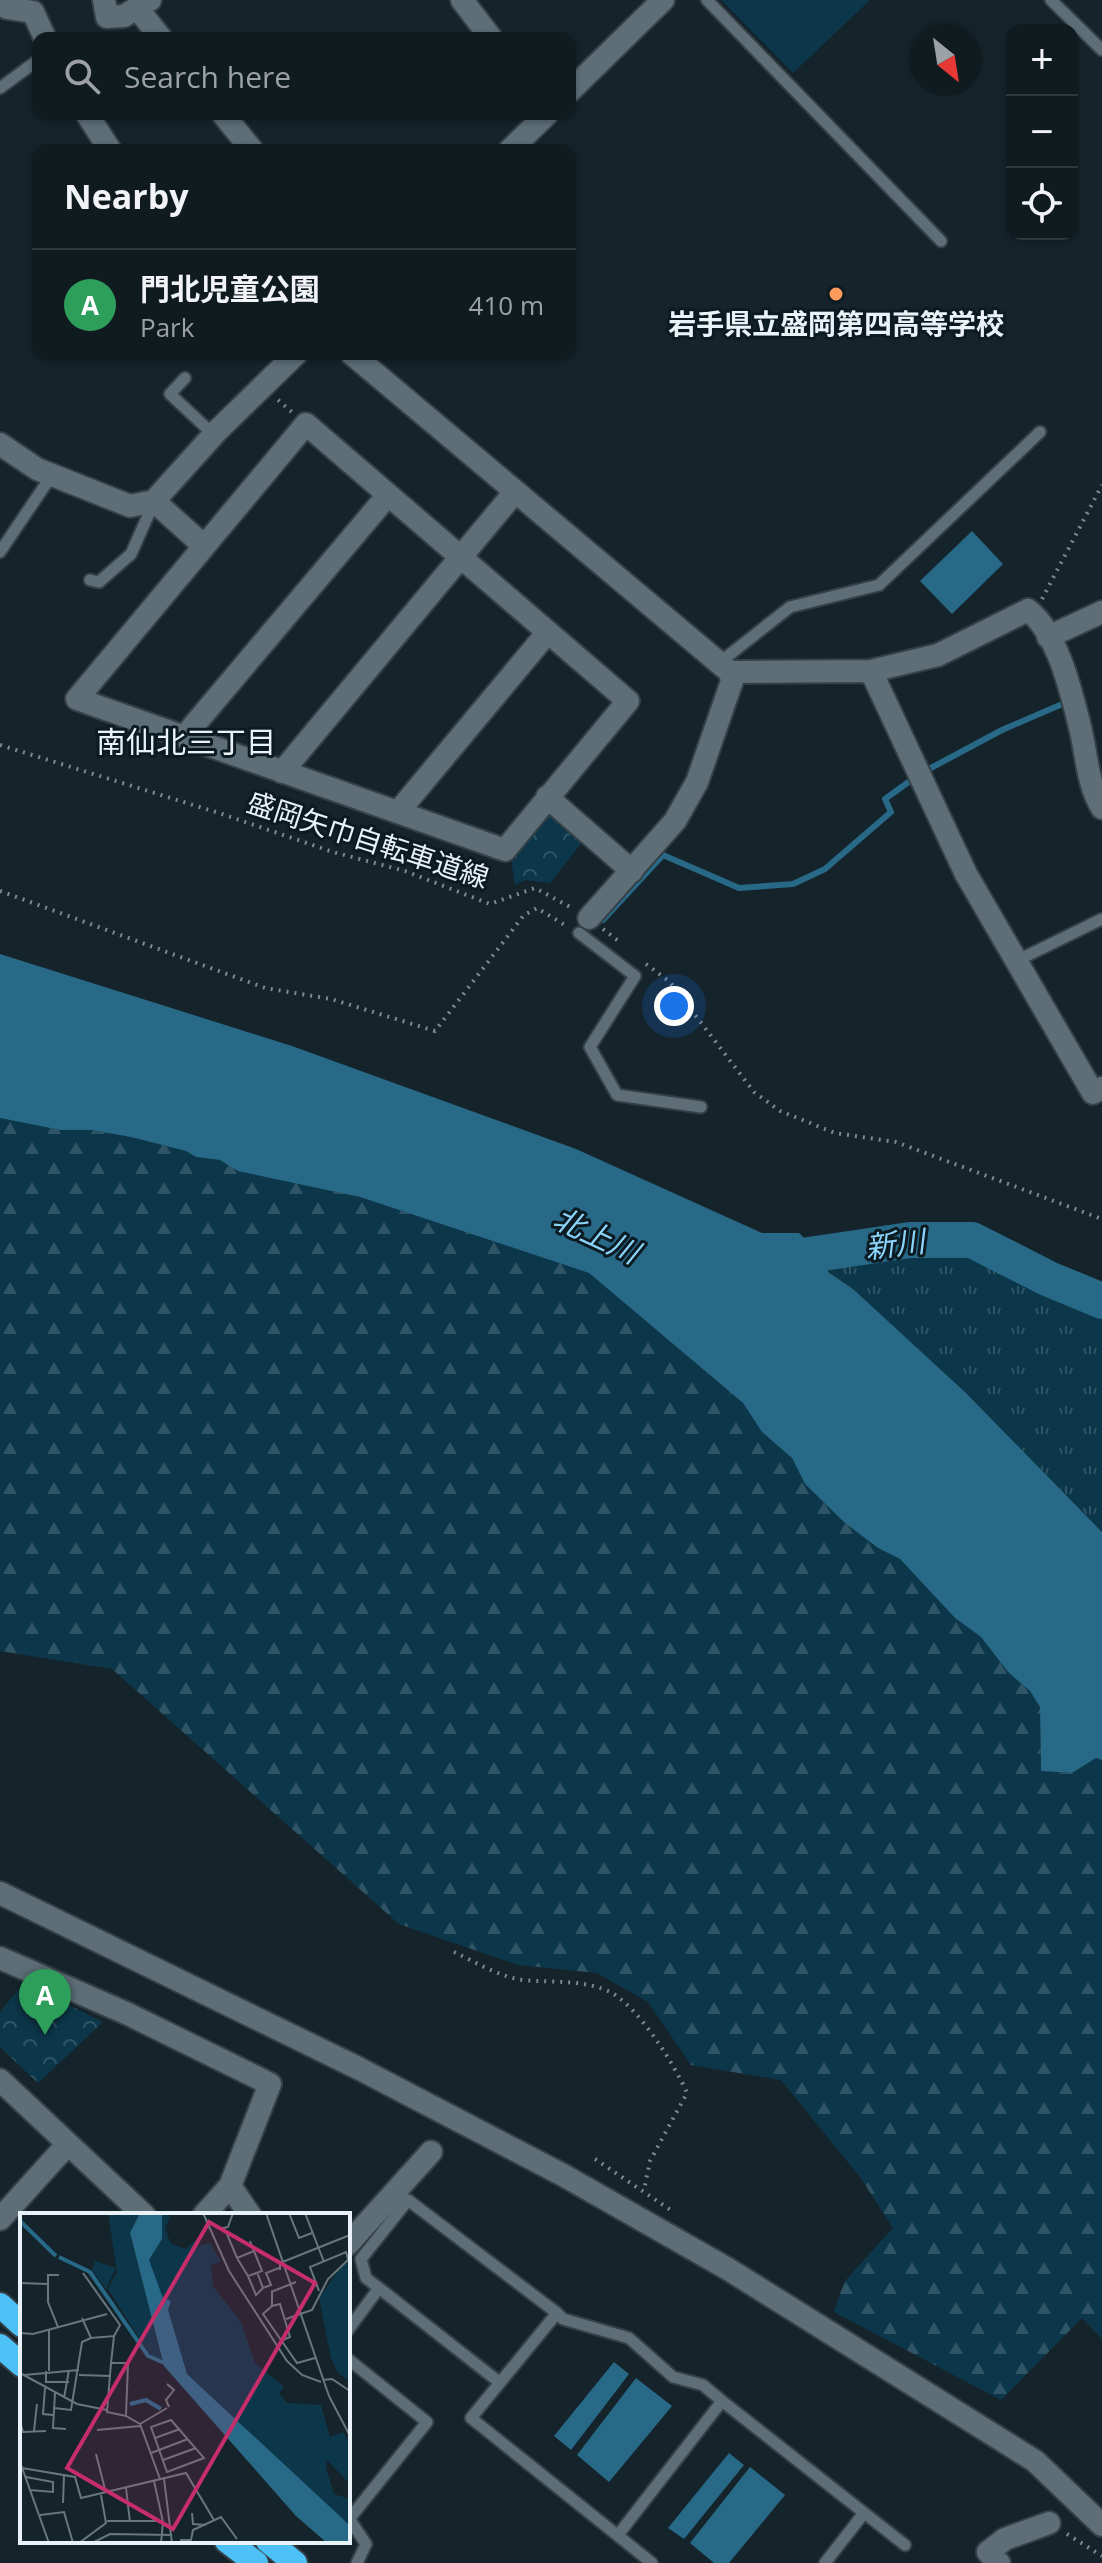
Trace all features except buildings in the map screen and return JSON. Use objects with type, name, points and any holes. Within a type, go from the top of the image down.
[{"type":"highway","points":[[0,2305],[20,2323]]},
{"type":"highway","points":[[0,2346],[20,2363]]},
{"type":"highway","points":[[230,2543],[256,2563]]},
{"type":"highway","points":[[270,2543],[295,2563]]},
{"type":"street","points":[[3,0],[7,8],[33,12],[42,32]]},
{"type":"street","points":[[104,0],[107,17],[124,16],[143,4],[158,32]]},
{"type":"street","points":[[462,0],[486,32]]},
{"type":"street","points":[[576,85],[663,0]]},
{"type":"street","points":[[91,120],[106,144]]},
{"type":"street","points":[[228,120],[247,144]]},
{"type":"street","points":[[516,144],[541,120]]},
{"type":"street","points":[[0,444],[52,475],[130,506],[154,501],[214,435],[290,360]]},
{"type":"street","points":[[359,360],[724,667],[732,681],[697,782],[675,821],[584,926]]},
{"type":"street","points":[[306,424],[628,701],[505,850],[77,699],[306,424]]},
{"type":"street","points":[[282,772],[514,493]]},
{"type":"street","points":[[184,737],[388,495]]},
{"type":"street","points":[[154,501],[204,546]]},
{"type":"street","points":[[724,667],[871,671],[938,655],[1028,610],[1042,621],[1048,637],[1079,723],[1092,791],[1102,808]]},
{"type":"street","points":[[1048,637],[1102,612]]},
{"type":"street","points":[[398,812],[548,632]]},
{"type":"street","points":[[871,671],[966,874],[1093,1093],[1102,1088]]},
{"type":"street","points":[[547,797],[632,871]]},
{"type":"street","points":[[0,1893],[358,2068],[563,2175],[728,2269],[1035,2461],[1102,2525]]},
{"type":"street","points":[[1,1961],[128,2014],[270,2084],[230,2186],[206,2213]]},
{"type":"street","points":[[0,2080],[66,2146],[142,2213]]},
{"type":"street","points":[[0,2219],[66,2146]]},
{"type":"street","points":[[350,2242],[431,2152]]},
{"type":"street","points":[[230,2186],[249,2213]]},
{"type":"street","points":[[987,2559],[1005,2539],[1049,2523]]},
{"type":"lane","points":[[707,0],[941,241]]},
{"type":"lane","points":[[1051,0],[1102,50]]},
{"type":"lane","points":[[0,88],[32,64]]},
{"type":"lane","points":[[185,378],[170,394],[214,435]]},
{"type":"lane","points":[[724,667],[790,607],[879,585],[1040,432]]},
{"type":"lane","points":[[0,552],[52,475]]},
{"type":"lane","points":[[90,580],[99,582],[131,554],[154,501]]},
{"type":"lane","points":[[1016,961],[1102,919]]},
{"type":"lane","points":[[584,926],[635,976],[590,1047],[617,1095],[701,1107]]},
{"type":"lane","points":[[499,2382],[366,2278],[361,2259],[408,2200],[563,2319],[629,2338],[673,2377],[703,2385],[905,2545]]},
{"type":"lane","points":[[350,2327],[379,2288]]},
{"type":"lane","points":[[557,2313],[471,2418],[652,2563]]},
{"type":"lane","points":[[350,2361],[427,2422],[350,2517]]},
{"type":"lane","points":[[618,2535],[722,2401]]},
{"type":"lane","points":[[825,2563],[864,2513]]},
{"type":"lane","points":[[350,2520],[366,2544],[357,2563]]},
{"type":"path","points":[[264,388],[306,424]]},
{"type":"path","points":[[1028,610],[1042,599],[1102,485]]},
{"type":"path","name":"盛岡矢巾自転車道線","points":[[0,745],[333,852],[405,871],[490,904],[535,888],[584,926],[624,946]]},
{"type":"path","points":[[0,891],[265,988],[331,999],[435,1031],[524,915],[537,908],[584,926]]},
{"type":"path","points":[[635,955],[670,982],[754,1092],[780,1111],[835,1133],[896,1142],[1102,1219]]},
{"type":"path","points":[[454,1952],[521,1980],[577,1981],[612,1992],[633,2011],[679,2074],[687,2093],[650,2161],[644,2190]]},
{"type":"path","points":[[1049,2523],[1102,2556]]},
{"type":"green space","points":[[721,0],[870,0],[793,73]]},
{"type":"green space","points":[[553,814],[584,840],[550,883],[525,880],[515,885],[511,858],[543,816]]},
{"type":"green space","points":[[0,1118],[60,1130],[91,1130],[131,1137],[186,1151],[196,1157],[220,1160],[243,1171],[360,1197],[589,1273],[743,1403],[762,1432],[792,1458],[805,1484],[845,1523],[878,1548],[900,1559],[955,1618],[981,1637],[1040,1706],[1041,1771],[1072,1773],[1096,1758],[1102,1760],[1102,2339],[1082,2318],[1001,2400],[834,2312],[844,2282],[893,2228],[860,2177],[781,2080],[691,2065],[648,2002],[597,1973],[518,1965],[399,1924],[112,1669],[0,1651]]},
{"type":"green space","points":[[965,1255],[1102,1315],[1102,1532],[965,1392],[853,1289],[828,1272],[829,1262]]},
{"type":"green space","points":[[24,1983],[103,2022],[38,2083],[0,2047],[0,2012]]},
{"type":"water","points":[[972,531],[1003,564],[952,614],[920,581]]},
{"type":"water","name":"北上川","points":[[0,954],[292,1046],[576,1149],[762,1233],[799,1233],[829,1262],[828,1272],[853,1289],[965,1392],[1102,1532],[1102,1760],[1096,1758],[1072,1773],[1041,1771],[1040,1707],[1030,1691],[1008,1672],[981,1637],[955,1618],[900,1559],[878,1548],[845,1523],[805,1484],[792,1458],[762,1432],[743,1403],[589,1273],[360,1197],[238,1171],[220,1160],[196,1157],[186,1151],[131,1137],[91,1130],[60,1130],[0,1118]]},
{"type":"water","points":[[614,2362],[629,2374],[571,2450],[554,2436]]},
{"type":"water","points":[[636,2378],[672,2406],[609,2482],[577,2455]]},
{"type":"water","points":[[729,2453],[744,2465],[684,2539],[668,2528]]},
{"type":"water","points":[[750,2467],[785,2495],[729,2563],[714,2563],[690,2543]]},
{"type":"waterway","points":[[929,769],[1002,730],[1060,705]]},
{"type":"waterway","points":[[603,920],[663,855],[739,888],[793,884],[825,869],[891,812],[885,799],[910,781]]},
{"type":"waterway","name":"新川","points":[[775,1260],[910,1240],[972,1240],[1049,1279],[1102,1301]]},
{"type":"place","name":"岩手県立盛岡第四高等学校","points":[[836,294]]},
{"type":"place","name":"門北児童公園","points":[[45,2035]]},
{"type":"district","name":"南仙北三丁目","points":[[186,743]]}]
